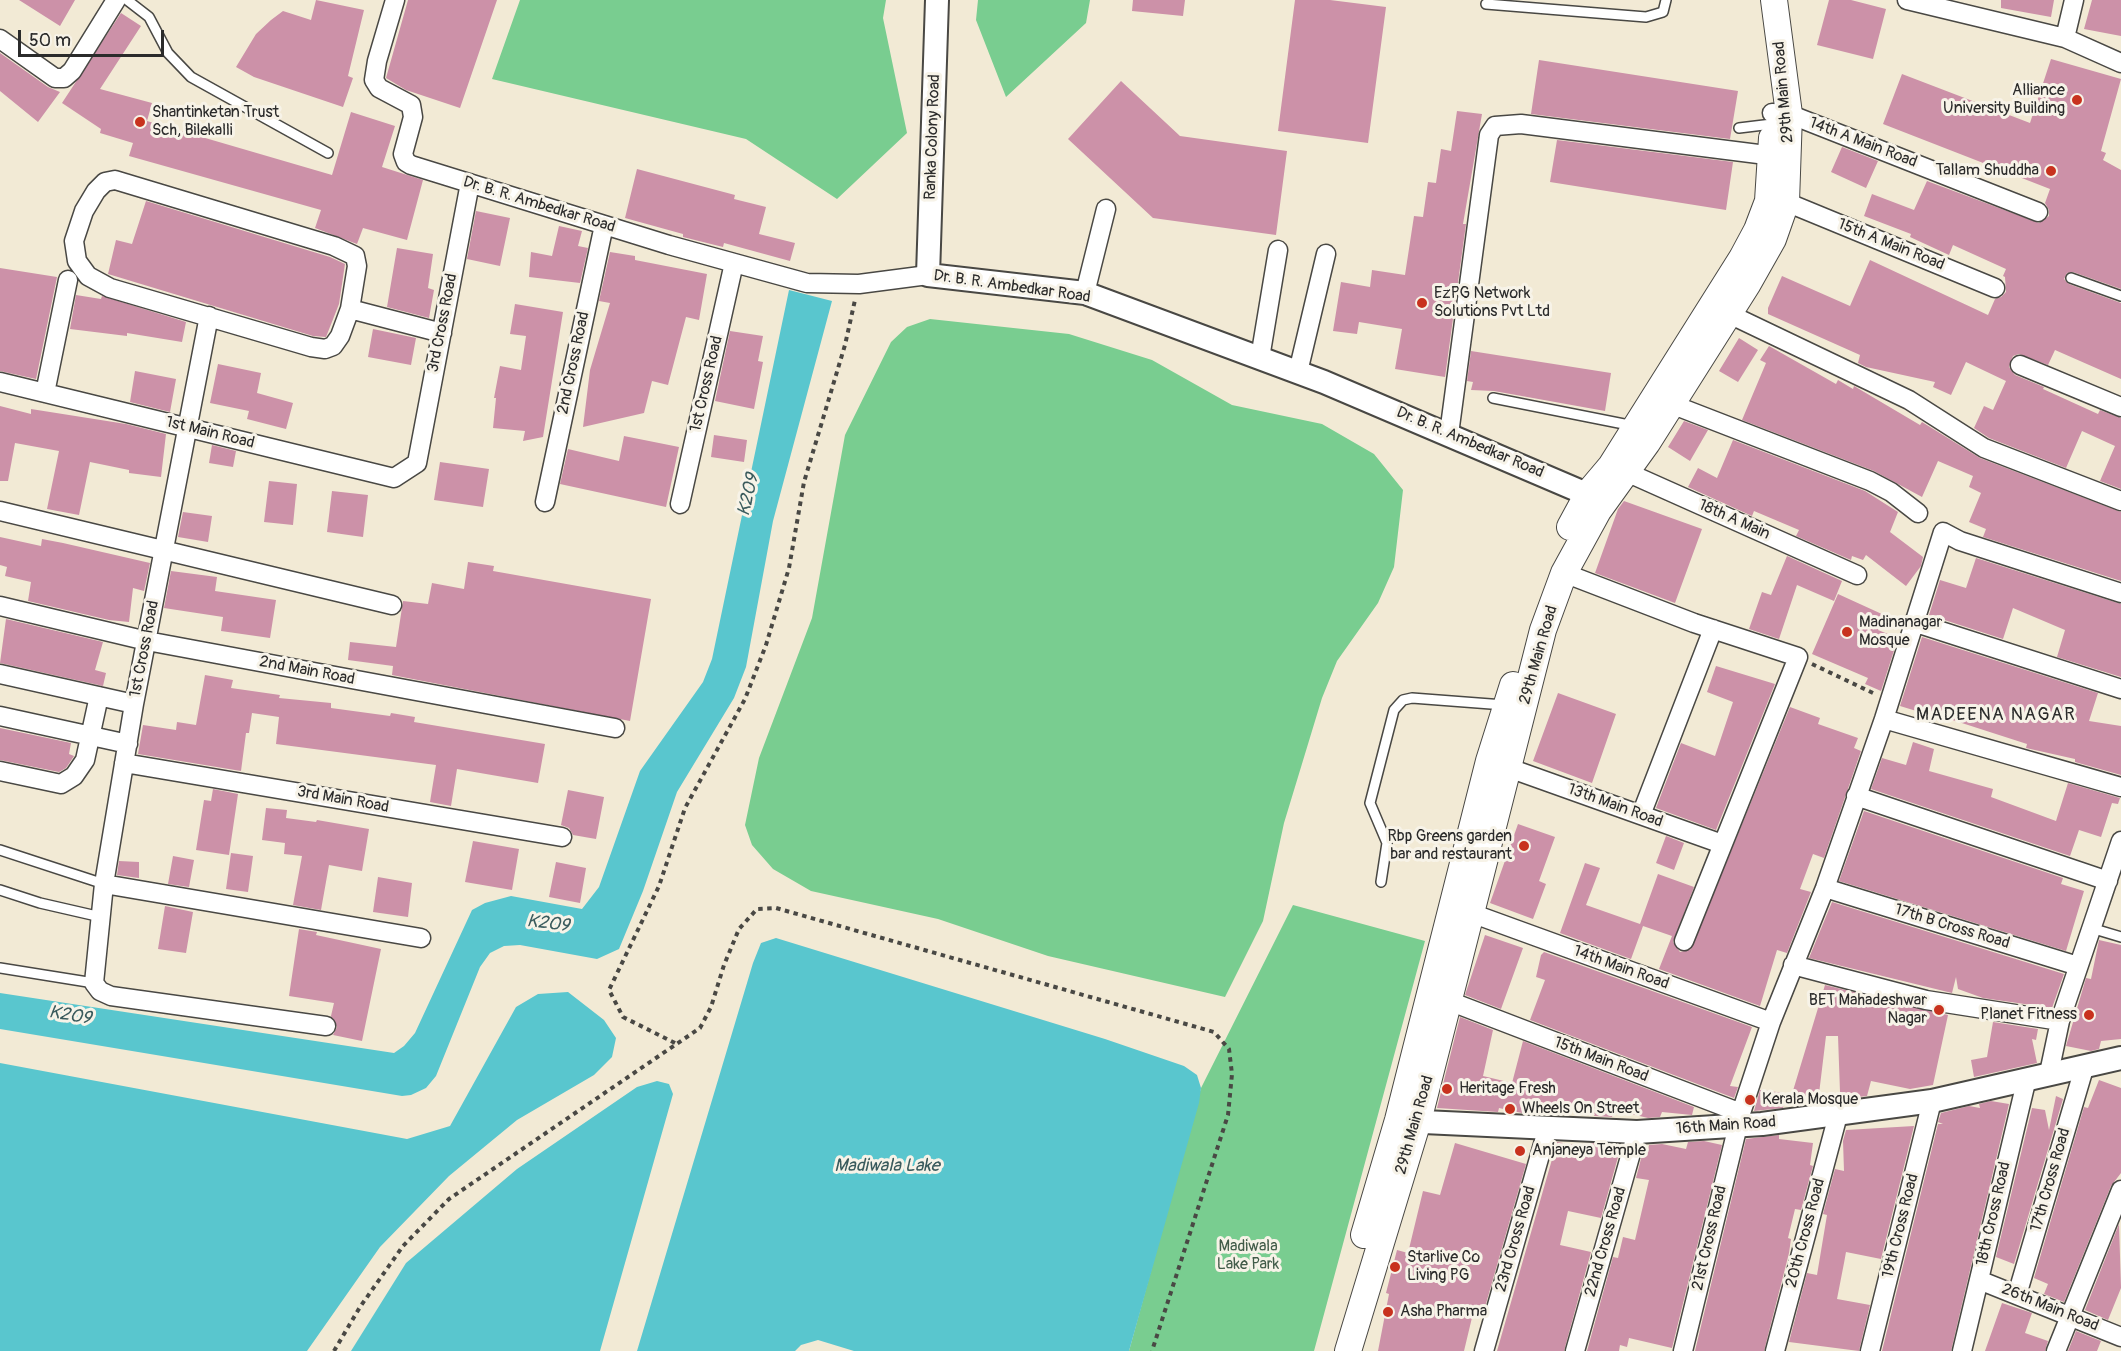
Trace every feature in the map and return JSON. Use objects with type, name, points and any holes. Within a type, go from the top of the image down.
[{"type":"main road","name":"29th Main Road","points":[[1759,0],[1778,117]]},
{"type":"main road","name":"29th Main Road","points":[[1348,1351],[1408,1121],[1489,761],[1557,551],[1671,404],[1729,314],[1773,239],[1786,202],[1778,117],[1774,0]]},
{"type":"main road","name":"29th Main Road","points":[[1619,469],[1636,427],[1742,258],[1757,230],[1781,157]]},
{"type":"main road","name":"29th Main Road","points":[[1332,1351],[1449,1001],[1543,630],[1564,573],[1597,497]]},
{"type":"street","points":[[0,39],[56,78],[64,78],[72,71],[116,0]]},
{"type":"street","name":"Dr. B. R. Ambedkar Road","points":[[395,0],[374,80],[379,88],[411,105],[413,117],[403,158],[411,165],[604,225],[807,283],[858,284],[928,275],[1085,293],[1298,372],[1597,497]]},
{"type":"street","name":"Ranka Colony Road","points":[[928,275],[937,0]]},
{"type":"street","points":[[1907,0],[1954,5],[2065,38],[2121,63]]},
{"type":"street","points":[[2065,38],[2074,0]]},
{"type":"street","name":"14th A Main Road","points":[[1778,117],[2038,212]]},
{"type":"street","points":[[1449,434],[1489,135],[1495,126],[1521,124],[1781,157]]},
{"type":"street","points":[[115,180],[334,246],[355,256],[357,266],[350,309],[340,336],[333,346],[325,349],[110,288],[88,276],[77,261],[74,241],[84,211],[105,182],[115,180]]},
{"type":"street","name":"3rd Cross Road","points":[[417,463],[470,183]]},
{"type":"street","name":"15th A Main Road","points":[[1786,202],[1995,288]]},
{"type":"street","points":[[1085,293],[1106,209]]},
{"type":"street","name":"2nd Cross Road","points":[[544,502],[604,225]]},
{"type":"street","points":[[1260,358],[1278,250]]},
{"type":"street","points":[[1298,372],[1326,254]]},
{"type":"street","name":"1st Cross Road","points":[[680,504],[734,263]]},
{"type":"street","points":[[45,393],[68,280]]},
{"type":"street","points":[[350,309],[442,333]]},
{"type":"street","points":[[1729,314],[1909,400],[1984,448],[2121,501]]},
{"type":"street","name":"1st Cross Road","points":[[94,983],[104,884],[134,704],[209,316]]},
{"type":"street","points":[[2020,365],[2121,407]]},
{"type":"street","name":"1st Main Road","points":[[0,382],[394,478],[417,463]]},
{"type":"street","points":[[1671,404],[1870,481],[1892,492],[1918,513]]},
{"type":"street","name":"18th A Main","points":[[1619,469],[1857,575]]},
{"type":"street","points":[[0,511],[392,605]]},
{"type":"street","name":"21st Cross Road","points":[[1683,1351],[1738,1119],[1771,1022],[1825,888],[1884,719],[1943,532],[1960,541],[2121,593]]},
{"type":"street","points":[[1564,573],[1713,629],[1798,657],[1684,941]]},
{"type":"street","name":"2nd Main Road","points":[[0,606],[147,641],[615,728]]},
{"type":"street","points":[[1913,622],[2121,689]]},
{"type":"street","points":[[1641,815],[1713,629]]},
{"type":"street","points":[[0,674],[134,704]]},
{"type":"street","points":[[0,771],[61,784],[80,769],[99,696]]},
{"type":"street","points":[[0,716],[128,744]]},
{"type":"street","points":[[1884,719],[2121,787]]},
{"type":"street","name":"3rd Main Road","points":[[124,763],[562,837]]},
{"type":"street","name":"13th Main Road","points":[[1509,768],[1722,844]]},
{"type":"street","points":[[1856,796],[2108,882]]},
{"type":"street","points":[[2049,1073],[2060,1021],[2121,841]]},
{"type":"street","points":[[104,884],[421,938]]},
{"type":"street","name":"17th B Cross Road","points":[[1825,888],[2078,966]]},
{"type":"street","name":"14th Main Road","points":[[1471,913],[1771,1022]]},
{"type":"street","points":[[1793,965],[1926,1000],[2060,1021]]},
{"type":"street","points":[[94,983],[100,991],[111,996],[326,1026]]},
{"type":"street","name":"15th Main Road","points":[[1449,1001],[1738,1119]]},
{"type":"street","name":"16th Main Road","points":[[1408,1121],[1636,1132],[1738,1119],[1838,1114],[1932,1101],[2121,1058]]},
{"type":"street","name":"17th Cross Road","points":[[2017,1295],[2085,1065]]},
{"type":"street","name":"18th Cross Road","points":[[1962,1351],[2027,1078]]},
{"type":"street","name":"19th Cross Road","points":[[1870,1351],[1932,1101]]},
{"type":"street","name":"20th Cross Road","points":[[1775,1351],[1838,1114]]},
{"type":"street","name":"23rd Cross Road","points":[[1484,1351],[1548,1128]]},
{"type":"street","name":"22nd Cross Road","points":[[1575,1351],[1636,1132]]},
{"type":"street","points":[[2056,1351],[2121,1190]]},
{"type":"street","name":"26th Main Road","points":[[1979,1280],[2070,1318],[2121,1336]]},
{"type":"lane","points":[[127,0],[149,17],[168,53],[191,77],[328,153]]},
{"type":"lane","points":[[1486,4],[1646,17],[1663,12],[1666,0]]},
{"type":"lane","points":[[1739,128],[1778,117]]},
{"type":"lane","points":[[2072,278],[2121,296]]},
{"type":"lane","points":[[1493,398],[1636,427]]},
{"type":"lane","points":[[1381,882],[1387,843],[1370,803],[1394,710],[1403,700],[1412,698],[1506,705]]},
{"type":"lane","points":[[0,850],[104,884]]},
{"type":"lane","points":[[0,890],[40,903],[100,916]]},
{"type":"lane","points":[[2091,928],[2121,938]]},
{"type":"lane","points":[[0,968],[94,983]]},
{"type":"path","points":[[675,1043],[623,1017],[609,990],[659,885],[685,808],[746,699],[766,645],[789,568],[804,482],[845,345],[858,284]]},
{"type":"path","points":[[1798,657],[1889,700]]},
{"type":"path","points":[[334,1351],[360,1307],[403,1246],[450,1199],[700,1028],[711,1007],[723,965],[739,929],[758,909],[776,908],[1214,1032],[1229,1049],[1232,1074],[1228,1115],[1152,1351]]},
{"type":"green space","points":[[520,0],[886,0],[883,18],[907,133],[837,199],[746,139],[492,79]]},
{"type":"green space","points":[[978,0],[1090,0],[1086,23],[1006,97],[976,20]]},
{"type":"green space","points":[[930,319],[1069,334],[1152,360],[1232,405],[1322,424],[1374,454],[1403,490],[1394,567],[1378,603],[1337,661],[1322,698],[1284,823],[1263,921],[1225,997],[1048,956],[938,919],[811,891],[773,869],[752,845],[745,825],[759,758],[812,618],[845,435],[891,342],[907,327]]},
{"type":"green space","name":"Madiwala Lake Park","points":[[1293,905],[1425,941],[1314,1351],[1129,1351],[1201,1088]]},
{"type":"water","name":"K209","points":[[789,290],[832,301],[773,521],[746,667],[734,698],[677,792],[643,891],[619,949],[597,959],[520,945],[504,946],[490,953],[480,967],[436,1076],[426,1088],[411,1095],[402,1096],[0,1029],[0,993],[394,1053],[404,1046],[415,1033],[472,910],[485,903],[511,896],[582,909],[599,887],[640,771],[703,682],[712,659]]},
{"type":"water","name":"Madiwala Lake","points":[[776,938],[1105,1039],[1184,1066],[1197,1075],[1201,1088],[1199,1103],[1129,1351],[854,1351],[818,1340],[801,1345],[795,1351],[637,1351],[753,963],[761,943]]},
{"type":"water","points":[[568,992],[604,1020],[616,1038],[612,1057],[594,1075],[517,1120],[449,1176],[380,1247],[307,1351],[0,1351],[0,1063],[407,1139],[450,1126],[516,1007],[538,994]]},
{"type":"water","points":[[657,1081],[669,1084],[673,1094],[600,1351],[351,1351],[406,1263],[517,1169],[637,1087]]},
{"type":"building","points":[[19,0],[75,0],[60,26]]},
{"type":"building","points":[[316,0],[364,10],[348,76],[353,78],[343,107],[254,77],[236,67],[256,34],[271,20],[283,11],[311,20]]},
{"type":"building","points":[[408,0],[497,0],[460,108],[406,90],[386,78]]},
{"type":"building","points":[[1133,0],[1185,0],[1183,16],[1132,11]]},
{"type":"building","points":[[1295,0],[1330,0],[1386,7],[1368,143],[1278,131]]},
{"type":"building","points":[[1829,0],[1851,0],[1886,9],[1873,59],[1817,45]]},
{"type":"building","points":[[2001,0],[2054,0],[2051,17],[2001,8]]},
{"type":"building","points":[[2092,0],[2121,0],[2121,36],[2084,29]]},
{"type":"building","points":[[121,13],[141,26],[100,89],[152,103],[147,121],[332,175],[351,112],[395,126],[382,167],[423,180],[407,240],[363,228],[357,244],[315,228],[321,210],[129,156],[133,143],[100,133],[101,129],[62,103]]},
{"type":"building","points":[[0,53],[48,87],[60,92],[38,122],[0,91]]},
{"type":"building","points":[[2051,59],[2121,79],[2101,151],[2106,153],[2103,160],[2121,170],[2121,289],[2073,272],[2067,273],[2064,279],[2069,284],[2121,303],[2121,379],[2055,350],[2048,365],[2019,354],[2013,356],[2009,367],[2015,375],[2044,387],[2043,389],[2098,414],[2100,410],[2121,418],[2121,489],[2100,481],[2115,446],[2082,431],[2066,468],[1989,438],[1974,428],[1984,406],[1993,410],[2006,381],[1966,362],[1951,395],[1933,387],[1935,382],[1866,367],[1858,363],[1860,355],[1768,314],[1768,308],[1782,276],[1850,306],[1870,260],[1988,315],[1995,299],[2006,292],[2003,276],[2006,269],[1953,245],[1949,255],[1910,237],[1911,234],[1864,216],[1872,194],[1914,210],[1927,181],[2039,223],[2049,216],[2045,203],[2050,189],[1883,124],[1902,74],[2030,123]]},
{"type":"building","points":[[1539,60],[1738,91],[1730,139],[1531,114]]},
{"type":"building","points":[[1121,81],[1180,136],[1287,151],[1276,235],[1153,218],[1068,139]]},
{"type":"building","points":[[1457,111],[1482,114],[1463,224],[1466,224],[1445,377],[1395,369],[1402,329],[1359,322],[1357,334],[1333,331],[1341,282],[1370,287],[1372,270],[1405,275],[1414,216],[1423,217],[1428,182],[1436,183],[1441,149],[1451,151]]},
{"type":"building","points":[[1557,140],[1733,162],[1726,210],[1550,182]]},
{"type":"building","points":[[1842,147],[1878,161],[1866,188],[1831,172]]},
{"type":"building","points":[[637,169],[735,195],[734,199],[766,207],[759,234],[795,243],[790,261],[724,243],[723,247],[683,237],[683,234],[625,218]]},
{"type":"building","points":[[146,201],[330,257],[345,264],[339,304],[326,337],[313,336],[108,274],[116,240],[132,244]]},
{"type":"building","points":[[476,211],[510,218],[500,266],[467,259]]},
{"type":"building","points":[[559,226],[582,231],[578,246],[588,248],[580,283],[529,277],[531,252],[552,256]]},
{"type":"building","points":[[397,248],[433,254],[428,288],[434,290],[429,318],[387,307]]},
{"type":"building","points":[[610,252],[635,256],[635,260],[707,274],[699,320],[686,317],[668,385],[652,381],[644,413],[583,427],[590,370],[610,303],[599,301]]},
{"type":"building","points":[[0,268],[57,277],[36,379],[0,371]]},
{"type":"building","points":[[76,295],[101,299],[102,296],[186,322],[182,342],[127,333],[127,336],[70,329]]},
{"type":"building","points":[[515,304],[563,312],[543,437],[523,441],[525,431],[493,428],[496,398],[494,398],[500,366],[521,370],[526,336],[510,334]]},
{"type":"building","points":[[373,329],[416,338],[411,365],[368,357]]},
{"type":"building","points":[[730,331],[763,336],[758,361],[763,362],[754,409],[715,401]]},
{"type":"building","points":[[1739,338],[1758,350],[1738,382],[1719,371]]},
{"type":"building","points":[[1769,346],[1836,384],[1838,380],[1853,389],[1854,386],[1920,425],[1922,422],[1980,458],[2121,512],[2121,581],[1983,537],[1986,529],[1969,522],[1981,493],[1969,487],[1973,476],[1938,461],[1922,497],[1874,471],[1742,420],[1766,363],[1760,360]]},
{"type":"building","points":[[1471,351],[1611,373],[1605,411],[1494,391],[1471,390],[1473,382],[1467,381]]},
{"type":"building","points":[[218,364],[261,373],[257,393],[293,403],[286,429],[247,419],[249,411],[210,403]]},
{"type":"building","points":[[135,371],[176,379],[170,412],[130,402]]},
{"type":"building","points":[[0,406],[31,414],[31,409],[126,424],[166,434],[161,477],[129,473],[129,470],[90,462],[79,515],[47,509],[59,451],[15,443],[8,481],[0,481]]},
{"type":"building","points":[[1684,421],[1708,430],[1690,461],[1668,447]]},
{"type":"building","points":[[714,435],[747,440],[744,462],[711,457]]},
{"type":"building","points":[[624,436],[679,447],[666,507],[560,484],[568,449],[619,461]]},
{"type":"building","points":[[1733,440],[1865,491],[1898,512],[1890,532],[1923,557],[1921,566],[1906,586],[1866,555],[1863,560],[1852,556],[1851,560],[1796,536],[1799,530],[1754,511],[1752,516],[1688,487],[1698,468],[1717,478]]},
{"type":"building","points":[[212,445],[236,451],[233,467],[209,463]]},
{"type":"building","points":[[440,462],[489,469],[483,507],[434,500]]},
{"type":"building","points":[[269,481],[297,484],[293,525],[264,522]]},
{"type":"building","points":[[332,491],[368,495],[363,537],[327,532]]},
{"type":"building","points":[[1624,501],[1702,529],[1675,603],[1595,573],[1618,509]]},
{"type":"building","points":[[183,512],[212,516],[208,542],[178,537]]},
{"type":"building","points":[[0,537],[41,546],[42,539],[150,563],[144,591],[133,588],[129,622],[109,620],[28,601],[31,582],[5,576],[7,567],[0,565]]},
{"type":"building","points":[[1787,556],[1842,581],[1834,601],[1797,585],[1779,639],[1749,629],[1762,592],[1771,595]]},
{"type":"building","points":[[1976,558],[2121,604],[2121,677],[2057,657],[2065,630],[2013,608],[2003,639],[1929,615],[1940,580],[1966,588]]},
{"type":"building","points":[[468,562],[494,566],[493,571],[651,599],[630,721],[392,675],[393,666],[348,660],[350,642],[396,647],[403,601],[428,604],[432,583],[464,589]]},
{"type":"building","points":[[171,571],[217,577],[215,591],[276,600],[270,638],[221,631],[223,617],[164,608]]},
{"type":"building","points":[[1838,594],[1884,615],[1878,630],[1898,638],[1881,691],[1865,684],[1868,678],[1812,654]]},
{"type":"building","points":[[6,619],[103,642],[95,670],[106,673],[103,686],[0,663]]},
{"type":"building","points":[[1922,637],[2098,693],[2089,721],[2121,726],[2121,775],[2075,762],[2075,759],[2026,748],[2027,744],[1937,715],[1936,717],[1900,706]]},
{"type":"building","points":[[1716,666],[1775,684],[1716,830],[1656,808],[1681,743],[1715,756],[1733,702],[1707,692]]},
{"type":"building","points":[[205,675],[233,680],[231,688],[280,695],[279,698],[331,703],[331,708],[415,717],[414,722],[545,744],[538,783],[457,769],[451,806],[430,802],[436,765],[276,744],[279,717],[252,713],[249,733],[246,733],[241,771],[138,754],[143,725],[176,730],[177,722],[196,725]]},
{"type":"building","points":[[1558,693],[1616,714],[1592,783],[1533,761]]},
{"type":"building","points":[[1790,707],[1820,718],[1818,724],[1858,738],[1854,748],[1861,751],[1824,858],[1813,854],[1800,889],[1811,892],[1787,953],[1777,950],[1760,1006],[1659,969],[1672,936],[1643,926],[1631,959],[1560,933],[1585,863],[1600,868],[1586,905],[1640,924],[1658,874],[1694,887],[1673,942],[1680,952],[1691,949]]},
{"type":"building","points":[[0,728],[71,743],[69,754],[74,756],[66,768],[59,772],[0,760]]},
{"type":"building","points":[[1913,742],[1934,749],[1929,771],[1993,789],[1991,797],[2056,821],[2068,783],[2120,798],[2118,804],[2112,803],[2101,837],[2079,830],[2070,856],[1871,789],[1882,758],[1906,765]]},
{"type":"building","points":[[213,789],[238,794],[229,855],[196,850],[204,800],[211,801]]},
{"type":"building","points":[[568,790],[604,797],[596,839],[573,835],[569,828],[561,825]]},
{"type":"building","points":[[266,808],[287,810],[286,818],[316,822],[317,820],[369,829],[362,871],[329,865],[321,910],[293,905],[302,856],[284,854],[285,843],[262,840]]},
{"type":"building","points":[[1864,811],[2063,878],[2061,884],[2084,891],[2066,951],[1839,881]]},
{"type":"building","points":[[1518,824],[1555,837],[1539,881],[1546,884],[1533,919],[1490,903]]},
{"type":"building","points":[[1666,836],[1684,843],[1674,870],[1656,863]]},
{"type":"building","points":[[473,841],[519,849],[512,890],[465,882]]},
{"type":"building","points":[[231,853],[253,856],[248,892],[226,889]]},
{"type":"building","points":[[173,856],[194,860],[189,887],[168,884]]},
{"type":"building","points":[[119,861],[139,862],[139,878],[117,875]]},
{"type":"building","points":[[556,862],[586,868],[580,903],[549,897]]},
{"type":"building","points":[[378,877],[412,883],[408,917],[373,912]]},
{"type":"building","points":[[1832,902],[2064,974],[2052,1008],[1983,998],[1958,989],[1956,977],[1952,993],[1809,958]]},
{"type":"building","points":[[165,906],[193,912],[186,953],[158,949]]},
{"type":"building","points":[[299,929],[317,932],[316,935],[381,949],[362,1041],[333,1035],[337,1027],[331,1016],[334,1003],[289,996]]},
{"type":"building","points":[[1485,935],[1523,948],[1501,1009],[1465,995]]},
{"type":"building","points":[[2099,940],[2121,945],[2121,1039],[2101,1041],[2099,1049],[2091,1051],[2066,1046],[2086,978],[2091,979]]},
{"type":"building","points":[[1544,952],[1752,1027],[1730,1086],[1738,1087],[1734,1098],[1530,1020],[1545,980],[1536,977],[1541,955]]},
{"type":"building","points":[[1825,985],[1948,1015],[1933,1085],[1910,1089],[1871,1081],[1867,1096],[1858,1097],[1840,1092],[1838,1036],[1826,1036],[1818,1102],[1792,1094]]},
{"type":"building","points":[[1460,1017],[1493,1030],[1483,1076],[1512,1083],[1523,1041],[1694,1107],[1692,1115],[1662,1112],[1660,1117],[1648,1118],[1614,1110],[1612,1117],[1594,1116],[1595,1114],[1561,1106],[1559,1115],[1531,1111],[1522,1113],[1499,1108],[1498,1112],[1437,1108]]},
{"type":"building","points":[[1993,1022],[2038,1029],[2036,1040],[2032,1039],[2037,1063],[1974,1077],[1971,1060],[1987,1057]]},
{"type":"building","points":[[2099,1080],[2121,1088],[2121,1173],[2111,1186],[2064,1302],[2044,1294],[2048,1284],[2034,1278],[2084,1107],[2088,1108]]},
{"type":"building","points":[[1760,1090],[1785,1093],[1783,1108],[1754,1111]]},
{"type":"building","points":[[2056,1096],[2063,1099],[2014,1264],[1996,1257],[2032,1108],[2045,1110],[2049,1130]]},
{"type":"building","points":[[1991,1101],[2009,1104],[1951,1351],[1882,1351],[1938,1124],[1943,1124],[1938,1122],[1941,1113],[1969,1106],[1980,1108],[1979,1104]]},
{"type":"building","points":[[1914,1126],[1881,1259],[1846,1252],[1837,1299],[1870,1305],[1859,1351],[1789,1342],[1807,1273],[1817,1275],[1827,1215],[1823,1214],[1835,1169],[1844,1171],[1843,1141],[1846,1130]]},
{"type":"building","points":[[1779,1135],[1779,1139],[1813,1143],[1810,1165],[1813,1166],[1801,1210],[1795,1209],[1788,1238],[1791,1239],[1789,1253],[1764,1351],[1695,1351],[1746,1139]]},
{"type":"building","points":[[1704,1141],[1722,1145],[1672,1348],[1629,1338],[1627,1347],[1620,1345],[1619,1351],[1587,1351],[1613,1257],[1618,1258],[1623,1237],[1635,1240],[1649,1180],[1636,1178],[1642,1155],[1647,1156],[1649,1145],[1662,1144],[1686,1149],[1688,1142]]},
{"type":"building","points":[[1557,1142],[1588,1147],[1589,1143],[1606,1144],[1606,1146],[1620,1150],[1601,1218],[1568,1211],[1560,1245],[1591,1252],[1564,1351],[1497,1351]]},
{"type":"building","points":[[1455,1143],[1526,1164],[1485,1307],[1475,1305],[1464,1351],[1378,1351],[1389,1294],[1386,1293],[1397,1250],[1408,1253],[1423,1191],[1440,1195]]},
{"type":"building","points":[[2119,1224],[2121,1288],[2108,1320],[2085,1310]]},
{"type":"building","points":[[2002,1303],[2032,1313],[2025,1333],[2048,1341],[2045,1351],[1985,1351]]},
{"type":"building","points":[[2076,1331],[2101,1341],[2097,1351],[2068,1351]]},
{"type":"place","name":"Alliance University Building","points":[[2077,100]]},
{"type":"place","name":"Shantinketan Trust Sch, Bilekalli","points":[[140,122]]},
{"type":"place","name":"Tallam Shuddha","points":[[2051,171]]},
{"type":"place","name":"EzPG Network Solutions Pvt Ltd","points":[[1422,303]]},
{"type":"place","name":"Madinanagar Mosque","points":[[1847,632]]},
{"type":"place","name":"Rbp Greens garden bar and restaurant","points":[[1524,846]]},
{"type":"place","name":"BET Mahadeshwar Nagar","points":[[1939,1010]]},
{"type":"place","name":"Planet Fitness","points":[[2089,1015]]},
{"type":"place","name":"Heritage Fresh","points":[[1447,1089]]},
{"type":"place","name":"Kerala Mosque","points":[[1750,1100]]},
{"type":"place","name":"Wheels On Street","points":[[1510,1109]]},
{"type":"place","name":"Anjaneya Temple","points":[[1520,1151]]},
{"type":"place","name":"Starlive Co Living PG","points":[[1395,1267]]},
{"type":"place","name":"Asha Pharma","points":[[1388,1312]]},
{"type":"district","name":"MADEENA NAGAR","points":[[1996,715]]}]
